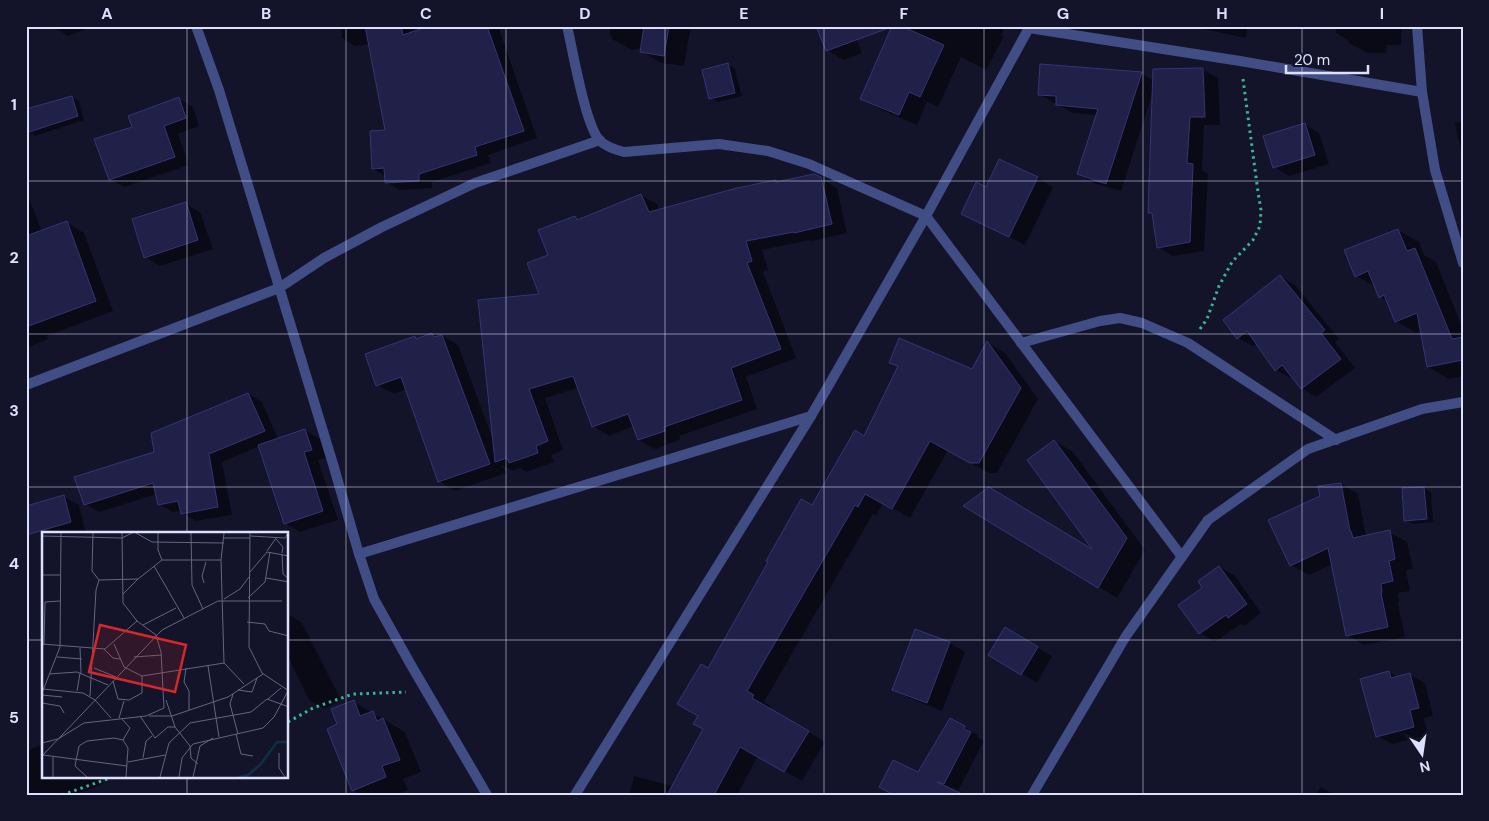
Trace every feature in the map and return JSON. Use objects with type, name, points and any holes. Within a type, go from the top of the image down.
[{"type":"street","points":[[196,26],[219,90],[374,599],[487,795]]},
{"type":"street","points":[[567,26],[588,119],[600,140],[612,148],[624,152],[719,144],[768,151],[809,164],[926,216],[1182,557]]},
{"type":"street","points":[[1417,26],[1422,92],[1434,170],[1463,263]]},
{"type":"street","points":[[575,795],[811,416],[926,216],[1029,27],[1240,60],[1422,92]]},
{"type":"street","points":[[26,385],[279,288],[324,258],[382,227],[475,183],[600,140]]},
{"type":"street","points":[[1021,343],[1100,321],[1120,318],[1142,323],[1188,343],[1336,440]]},
{"type":"street","points":[[1032,795],[1126,636],[1208,520],[1308,449],[1422,409],[1463,402]]},
{"type":"street","points":[[359,554],[811,416]]},
{"type":"path","points":[[1188,343],[1207,319],[1219,286],[1232,262],[1254,240],[1260,226],[1261,210],[1240,60]]},
{"type":"path","points":[[289,721],[313,708],[353,694],[427,691]]},
{"type":"path","points":[[62,795],[110,778]]},
{"type":"building","points":[[365,26],[401,26],[403,35],[429,26],[487,26],[524,131],[475,147],[477,155],[419,174],[419,181],[385,183],[384,168],[372,169],[370,131],[385,130]]},
{"type":"building","points":[[644,26],[669,26],[664,56],[640,52]]},
{"type":"building","points":[[816,26],[886,26],[886,29],[826,51]]},
{"type":"building","points":[[892,26],[901,26],[944,45],[920,97],[909,92],[899,115],[860,99]]},
{"type":"building","points":[[728,63],[735,93],[709,99],[702,70]]},
{"type":"building","points":[[1040,64],[1142,72],[1106,184],[1077,174],[1098,109],[1056,105],[1056,96],[1038,95]]},
{"type":"building","points":[[1203,68],[1205,117],[1190,117],[1187,163],[1193,164],[1190,242],[1157,248],[1152,213],[1148,213],[1153,69]]},
{"type":"building","points":[[72,96],[78,116],[26,133],[26,109]]},
{"type":"building","points":[[179,97],[186,118],[164,126],[175,157],[109,180],[94,139],[132,127],[128,116]]},
{"type":"building","points":[[1305,123],[1315,155],[1273,168],[1263,136]]},
{"type":"building","points":[[999,159],[1038,177],[1009,237],[961,214],[976,182],[986,187]]},
{"type":"building","points":[[814,174],[821,177],[832,224],[746,241],[752,261],[747,263],[781,349],[731,368],[742,400],[664,427],[665,431],[638,440],[628,414],[592,427],[573,376],[529,389],[548,441],[536,446],[538,453],[509,463],[507,458],[495,462],[478,300],[539,294],[527,263],[548,255],[538,230],[575,216],[577,220],[641,194],[649,212],[737,188]]},
{"type":"building","points":[[186,202],[198,240],[144,258],[132,219]]},
{"type":"building","points":[[67,221],[96,301],[26,327],[26,236]]},
{"type":"building","points":[[1398,229],[1407,251],[1415,248],[1452,339],[1463,337],[1463,360],[1427,367],[1417,313],[1395,322],[1384,295],[1379,298],[1368,271],[1355,277],[1344,250]]},
{"type":"building","points":[[1280,275],[1325,330],[1321,333],[1341,359],[1301,389],[1282,365],[1275,371],[1247,331],[1237,339],[1223,320]]},
{"type":"building","points":[[432,333],[434,337],[442,335],[490,464],[438,482],[401,377],[376,386],[365,354],[415,336],[416,339]]},
{"type":"building","points":[[899,338],[972,369],[987,341],[1021,388],[979,463],[970,463],[930,441],[892,509],[865,494],[858,507],[855,505],[747,691],[754,695],[752,698],[809,731],[784,772],[740,747],[714,795],[667,795],[703,729],[693,724],[698,716],[677,704],[701,664],[708,668],[801,499],[812,505],[855,430],[864,436],[898,366],[889,363]]},
{"type":"building","points":[[248,393],[265,431],[209,454],[218,507],[181,514],[178,501],[158,505],[153,483],[84,505],[74,477],[154,452],[151,433]]},
{"type":"building","points":[[305,429],[312,450],[304,452],[323,511],[284,524],[258,445]]},
{"type":"building","points":[[1054,440],[1127,538],[1098,588],[963,506],[989,487],[1092,549],[1027,460]]},
{"type":"building","points":[[1341,483],[1353,538],[1390,530],[1395,559],[1389,561],[1393,581],[1381,584],[1388,627],[1346,636],[1328,548],[1290,566],[1268,520],[1320,496],[1318,486]]},
{"type":"building","points":[[1424,487],[1427,519],[1404,521],[1402,488]]},
{"type":"building","points":[[64,495],[71,522],[26,535],[26,506]]},
{"type":"building","points":[[1219,566],[1247,604],[1228,618],[1226,615],[1199,634],[1178,605],[1202,588],[1198,581]]},
{"type":"building","points":[[1005,627],[1038,647],[1021,675],[988,655]]},
{"type":"building","points":[[915,629],[950,642],[927,703],[892,690]]},
{"type":"building","points":[[1389,671],[1391,678],[1410,673],[1419,708],[1410,710],[1414,727],[1376,737],[1360,679]]},
{"type":"building","points":[[354,700],[360,716],[373,711],[377,721],[383,718],[400,760],[382,766],[386,777],[352,791],[327,729],[337,724],[331,709]]},
{"type":"building","points":[[950,718],[965,726],[964,729],[971,732],[944,784],[937,782],[964,795],[894,795],[879,787],[893,760],[918,772]]}]
